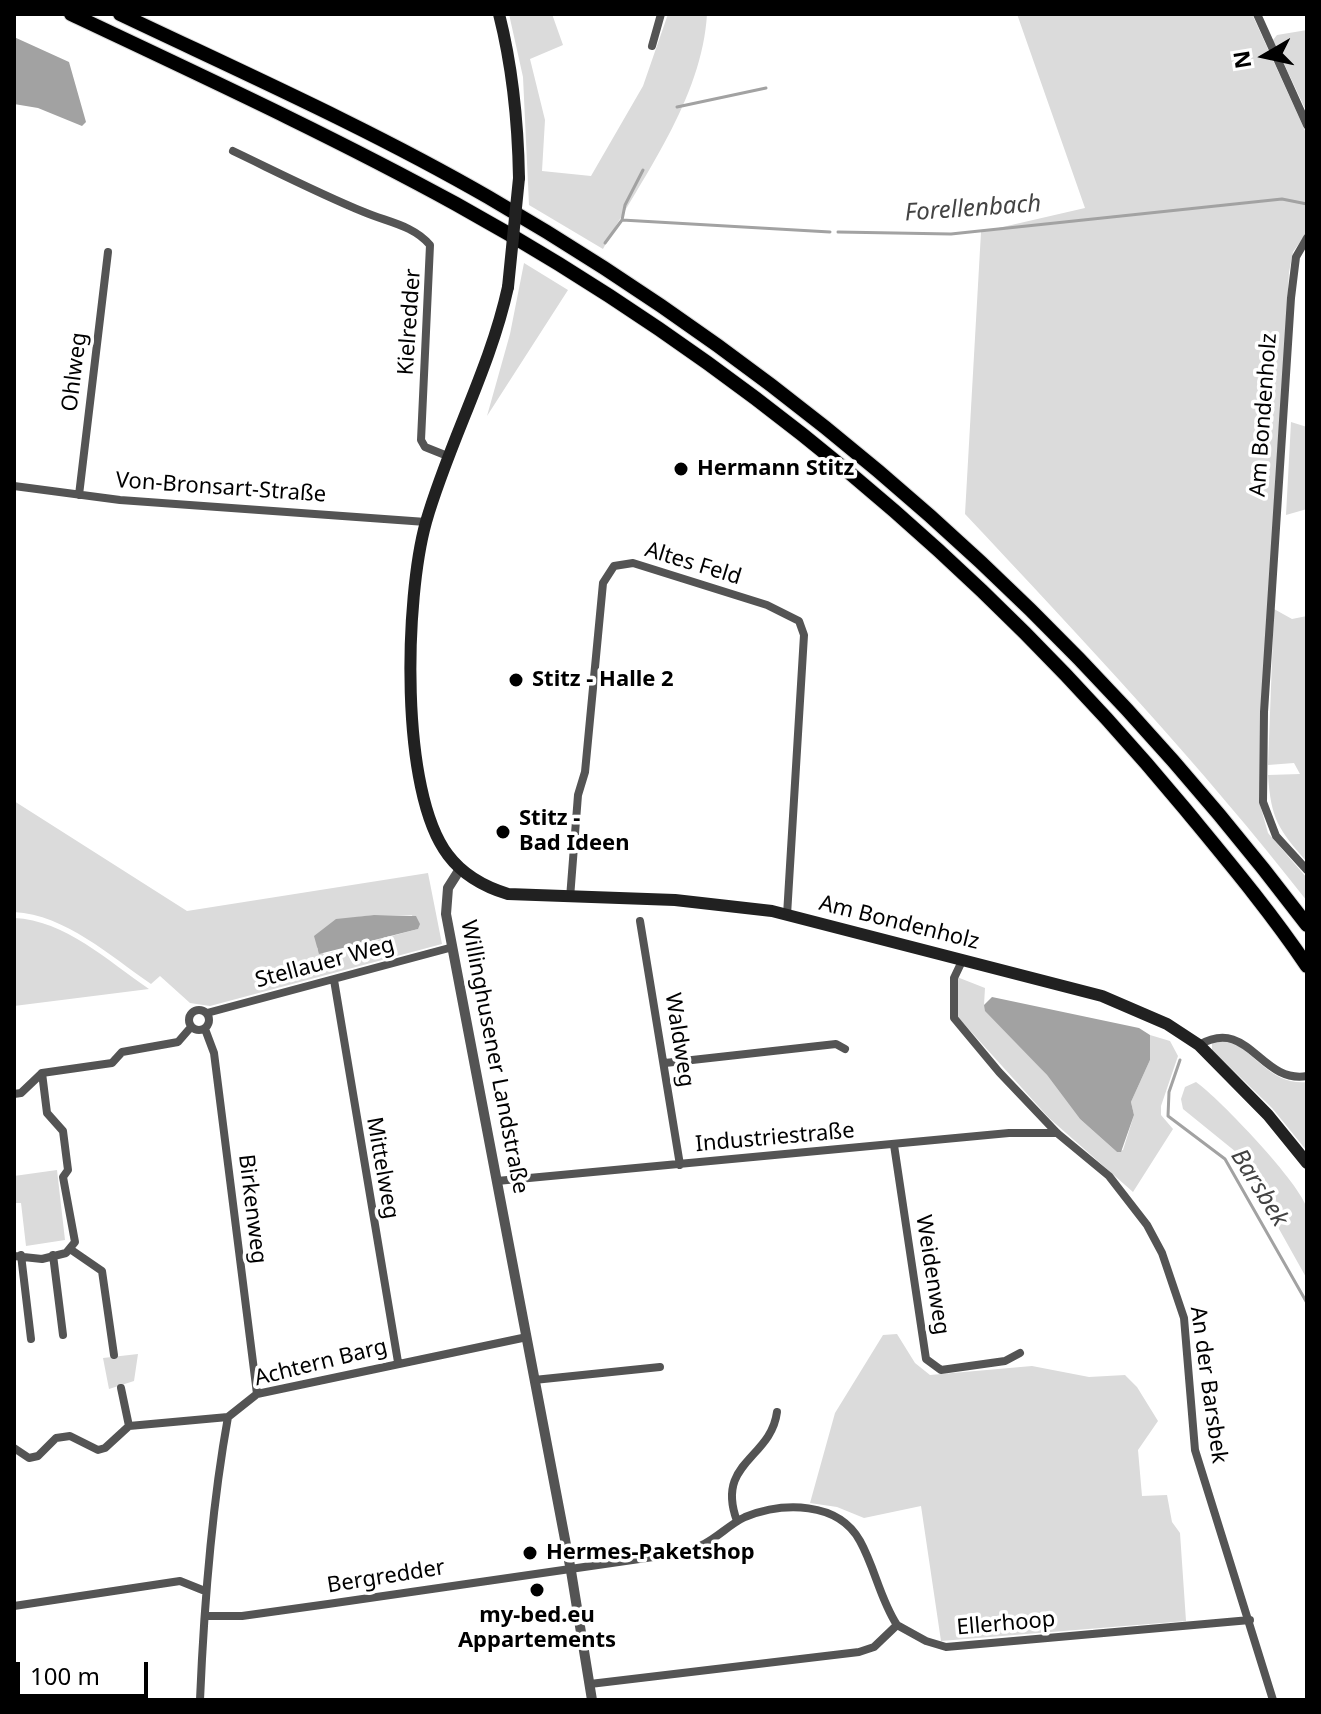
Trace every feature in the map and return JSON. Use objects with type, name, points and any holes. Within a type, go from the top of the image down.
[{"type":"highway","points":[[71,14],[300,123],[456,204],[581,279],[679,343],[812,440],[952,561],[1073,682],[1138,752],[1219,850],[1307,966]]},
{"type":"highway","points":[[120,14],[335,117],[486,196],[594,261],[701,332],[828,426],[986,564],[1089,667],[1197,786],[1307,925]]},
{"type":"main road","points":[[460,869],[447,854],[431,824],[414,739],[413,580],[426,522],[499,327],[508,287],[519,178],[518,120],[499,14]]},
{"type":"main road","name":"Am Bondenholz","points":[[460,869],[484,885],[508,894],[570,899],[675,900],[787,915],[1102,996],[1167,1024],[1199,1045],[1268,1115],[1307,1163]]},
{"type":"street","points":[[652,46],[661,14]]},
{"type":"street","points":[[1257,14],[1307,125]]},
{"type":"street","name":"Kielredder","points":[[233,151],[365,212],[402,225],[422,236],[430,245],[421,440],[425,447],[451,458]]},
{"type":"street","name":"Am Bondenholz","points":[[1307,238],[1296,257],[1291,298],[1264,712],[1263,802],[1276,836],[1307,870]]},
{"type":"street","name":"Ohlweg","points":[[79,495],[108,252]]},
{"type":"street","name":"Von-Bronsart-Straße","points":[[14,486],[79,495],[426,522]]},
{"type":"street","name":"Altes Feld","points":[[570,899],[578,795],[585,772],[603,583],[614,566],[633,563],[767,605],[799,621],[804,635],[787,915]]},
{"type":"street","name":"Willinghusener Landstraße","points":[[460,869],[448,888],[447,897],[453,947],[571,1571],[592,1700]]},
{"type":"street","name":"Waldweg","points":[[640,921],[680,1165]]},
{"type":"street","name":"Stellauer Weg","points":[[191,1027],[191,1015],[195,1011],[207,1013],[453,947]]},
{"type":"street","name":"An der Barsbek","points":[[963,959],[954,978],[954,1018],[999,1072],[1057,1133],[1109,1176],[1147,1225],[1162,1253],[1184,1318],[1195,1450],[1273,1700]]},
{"type":"street","name":"Mittelweg","points":[[334,980],[398,1362]]},
{"type":"street","points":[[14,1094],[21,1093],[42,1073],[112,1063],[122,1052],[178,1042],[191,1027],[198,1031],[209,1025],[207,1013]]},
{"type":"street","name":"Birkenweg","points":[[205,1029],[214,1053],[257,1394]]},
{"type":"street","points":[[1199,1045],[1219,1036],[1229,1037],[1242,1042],[1279,1073],[1307,1076]]},
{"type":"street","points":[[665,1063],[836,1044],[845,1049]]},
{"type":"street","points":[[31,1339],[18,1256],[31,1260],[53,1255],[70,1249],[75,1242],[63,1177],[68,1170],[63,1131],[47,1113],[42,1073]]},
{"type":"street","name":"Industriestraße","points":[[497,1181],[1009,1133],[1057,1133]]},
{"type":"street","name":"Weidenweg","points":[[894,1145],[926,1359],[941,1370],[1005,1361],[1020,1353]]},
{"type":"street","points":[[70,1249],[102,1271],[114,1355]]},
{"type":"street","points":[[53,1255],[63,1335]]},
{"type":"street","name":"Achtern Barg","points":[[228,1417],[257,1394],[527,1337]]},
{"type":"street","points":[[534,1380],[660,1367]]},
{"type":"street","points":[[121,1388],[129,1426]]},
{"type":"street","points":[[590,1684],[859,1652],[874,1647],[897,1625],[887,1609],[860,1540],[842,1518],[805,1508],[756,1514],[737,1521],[730,1489],[735,1476],[770,1432],[777,1412]]},
{"type":"street","points":[[14,1448],[29,1458],[38,1456],[56,1438],[70,1436],[98,1450],[105,1448],[129,1426],[228,1417],[205,1591],[207,1616],[200,1700]]},
{"type":"street","name":"Bergredder","points":[[207,1616],[242,1616],[571,1571],[701,1546],[737,1521]]},
{"type":"street","points":[[14,1606],[180,1581],[205,1591]]},
{"type":"street","name":"Ellerhoop","points":[[897,1625],[926,1641],[946,1647],[1250,1620]]},
{"type":"shaded area","points":[[509,14],[552,14],[563,45],[530,59],[545,120],[542,171],[591,176],[643,86],[668,14],[707,14],[703,46],[682,106],[603,249],[529,205],[523,77]]},
{"type":"shaded area","points":[[1017,14],[1252,14],[1307,135],[1307,232],[1293,252],[1289,272],[1259,801],[1268,833],[1307,878],[1307,901],[1183,752],[965,514],[981,232],[1085,208]]},
{"type":"shaded area","points":[[1307,30],[1307,113],[1273,40],[1277,35]]},
{"type":"shaded area","points":[[14,37],[69,62],[86,122],[82,126],[38,108],[14,104]]},
{"type":"shaded area","points":[[524,263],[568,290],[487,416],[510,334]]},
{"type":"shaded area","points":[[1291,422],[1307,427],[1307,509],[1286,515]]},
{"type":"shaded area","points":[[1274,609],[1292,619],[1307,616],[1307,862],[1278,823],[1269,790],[1268,775],[1300,774],[1294,763],[1268,765]]},
{"type":"shaded area","points":[[14,801],[187,911],[428,873],[442,944],[210,1006],[190,1003],[160,976],[151,984],[69,929],[33,915],[14,912]],"holes":[[[374,915],[412,915],[418,929],[324,954],[317,949],[324,931],[337,922]]]},
{"type":"shaded area","points":[[374,915],[416,916],[420,924],[418,929],[319,954],[314,936],[336,919]]},
{"type":"shaded area","points":[[14,918],[33,920],[68,934],[149,989],[14,1006]]},
{"type":"shaded area","points":[[957,977],[985,988],[984,1005],[1047,1075],[1080,1119],[1117,1152],[1123,1150],[1134,1115],[1131,1102],[1150,1060],[1150,1035],[1170,1041],[1178,1056],[1161,1106],[1161,1115],[1173,1129],[1133,1192],[1049,1118],[956,1015]]},
{"type":"shaded area","points":[[992,997],[1139,1028],[1150,1035],[1150,1060],[1131,1102],[1134,1115],[1121,1152],[1117,1152],[1080,1119],[1047,1075],[985,1011],[984,1005]]},
{"type":"shaded area","points":[[1228,1040],[1283,1079],[1307,1082],[1307,1151],[1272,1108],[1212,1050],[1212,1042]]},
{"type":"shaded area","points":[[1196,1082],[1258,1142],[1302,1197],[1308,1217],[1307,1279],[1236,1152],[1183,1109],[1181,1099],[1185,1087]]},
{"type":"shaded area","points":[[57,1170],[65,1240],[26,1246],[21,1203],[14,1203],[14,1176]]},
{"type":"shaded area","points":[[897,1334],[915,1363],[930,1375],[1032,1366],[1089,1377],[1125,1375],[1137,1387],[1158,1421],[1138,1450],[1142,1496],[1167,1495],[1172,1522],[1180,1533],[1186,1621],[941,1641],[921,1506],[864,1518],[837,1507],[810,1503],[835,1413],[883,1335]]},
{"type":"shaded area","points":[[138,1354],[134,1381],[109,1389],[103,1358]]},
{"type":"waterway","points":[[677,107],[766,88]]},
{"type":"waterway","points":[[622,220],[625,205],[643,170]]},
{"type":"waterway","name":"Forellenbach","points":[[838,232],[951,234],[1282,199],[1307,204]]},
{"type":"waterway","name":"Forellenbach","points":[[605,243],[622,220],[830,232]]},
{"type":"waterway","name":"Barsbek","points":[[1180,1060],[1169,1092],[1168,1116],[1225,1159],[1307,1303]]},
{"type":"place","name":"Hermann Stitz","points":[[681,469]]},
{"type":"place","name":"Stitz - Halle 2","points":[[516,680]]},
{"type":"place","name":"Stitz - Bad Ideen","points":[[503,832]]},
{"type":"place","name":"Hermes-Paketshop","points":[[530,1553]]},
{"type":"place","name":"my-bed.eu Appartements","points":[[537,1590]]}]
